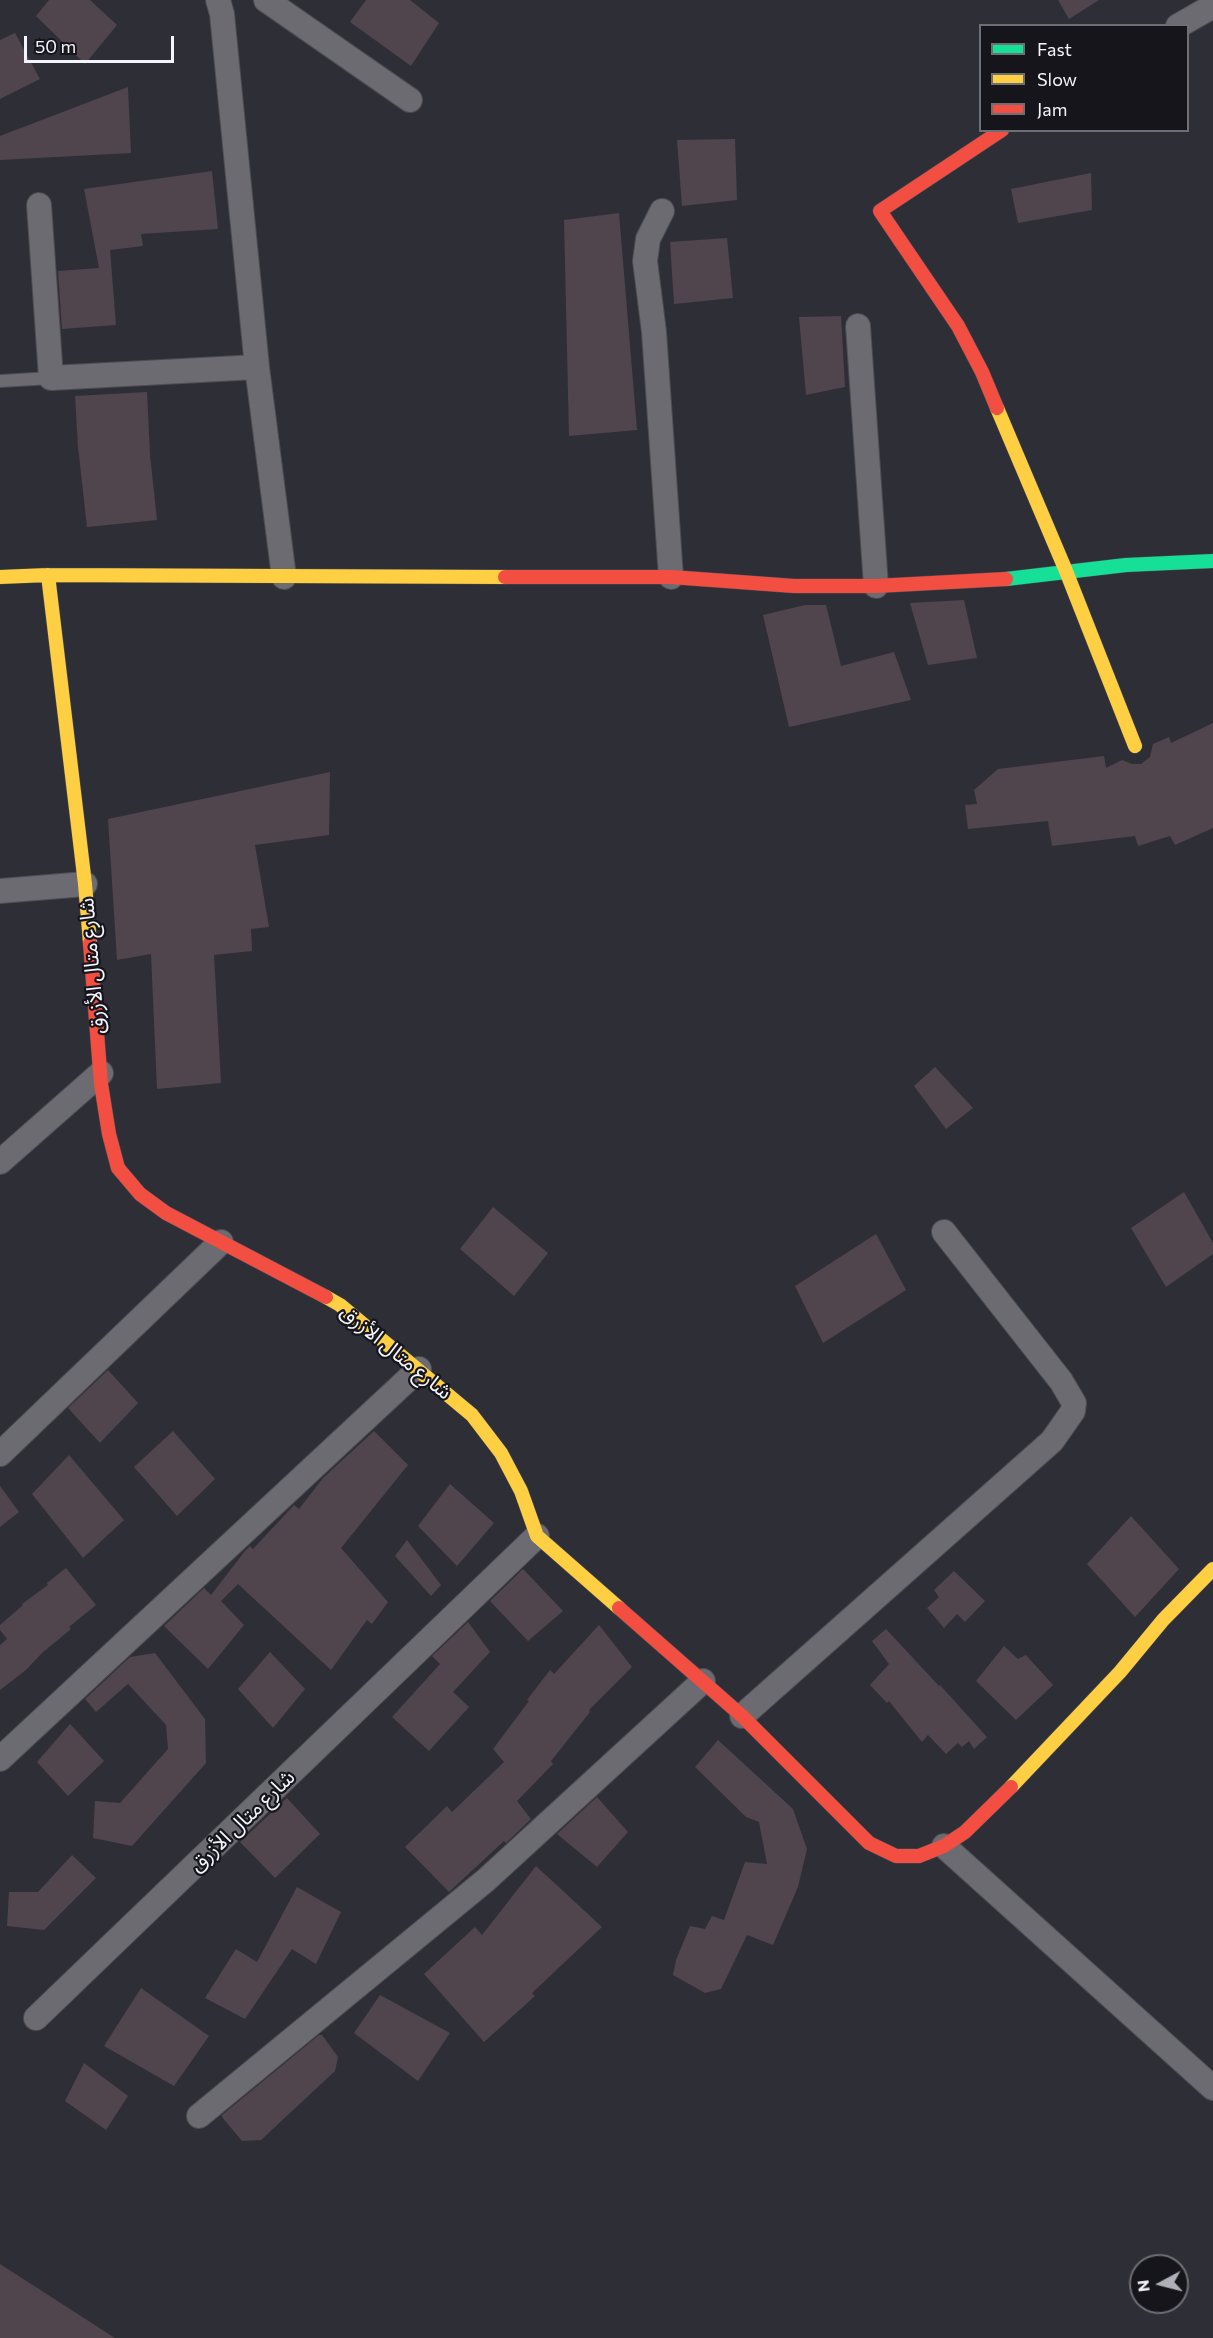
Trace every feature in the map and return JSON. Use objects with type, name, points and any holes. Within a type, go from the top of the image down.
[{"type":"street","points":[[218,0],[222,14],[257,367],[284,577]]},
{"type":"street","points":[[266,0],[410,100]]},
{"type":"street","points":[[1182,24],[1213,6]]},
{"type":"street","points":[[999,132],[880,211],[958,326],[982,372],[1066,571],[1135,746]]},
{"type":"street","points":[[39,205],[51,378],[257,367]]},
{"type":"street","points":[[662,211],[648,238],[645,261],[654,332],[671,577]]},
{"type":"street","points":[[858,326],[876,586]]},
{"type":"street","points":[[0,577],[48,575],[671,577],[794,586],[876,586],[1018,578],[1126,565],[1213,561]]},
{"type":"street","name":"شارع متال الأزرق","points":[[36,2018],[410,1661],[537,1536],[521,1491],[501,1453],[472,1414],[340,1305],[166,1213],[140,1194],[118,1168],[109,1134],[100,1073],[85,884],[48,575]]},
{"type":"street","points":[[0,891],[85,884]]},
{"type":"street","points":[[0,1162],[100,1073]]},
{"type":"street","points":[[742,1716],[1052,1441],[1073,1411],[1074,1403],[1061,1381],[944,1232]]},
{"type":"street","points":[[0,1454],[221,1242]]},
{"type":"street","points":[[0,1759],[419,1369]]},
{"type":"street","points":[[537,1536],[742,1716],[869,1843],[896,1856],[919,1856],[944,1846],[965,1832],[994,1805],[1120,1672],[1163,1620],[1213,1569]]},
{"type":"street","points":[[199,2116],[486,1880],[703,1681]]},
{"type":"street","points":[[944,1846],[1213,2088]]},
{"type":"lane","points":[[0,381],[51,378]]},
{"type":"building","points":[[49,0],[90,0],[117,25],[85,64],[36,16]]},
{"type":"building","points":[[366,0],[410,0],[439,23],[411,66],[350,22]]},
{"type":"building","points":[[1058,0],[1099,0],[1069,19]]},
{"type":"building","points":[[15,33],[40,79],[0,99],[0,40]]},
{"type":"building","points":[[128,87],[131,153],[0,160],[0,136]]},
{"type":"building","points":[[735,139],[737,200],[682,206],[677,140]]},
{"type":"building","points":[[212,171],[218,229],[141,234],[143,246],[110,250],[116,325],[62,329],[58,271],[99,268],[84,189]]},
{"type":"building","points":[[1091,173],[1092,210],[1018,223],[1011,189]]},
{"type":"building","points":[[619,213],[637,430],[569,436],[564,220]]},
{"type":"building","points":[[727,238],[733,298],[674,304],[670,242]]},
{"type":"building","points":[[841,316],[845,387],[806,395],[799,317]]},
{"type":"building","points":[[147,392],[150,455],[157,520],[87,527],[75,396]]},
{"type":"building","points":[[964,600],[977,658],[928,665],[910,603]]},
{"type":"building","points":[[805,605],[826,605],[841,666],[894,652],[911,700],[789,727],[763,615]]},
{"type":"building","points":[[1213,723],[1213,828],[1175,845],[1170,836],[1138,846],[1135,836],[1052,846],[1048,821],[968,829],[965,805],[977,804],[974,790],[998,769],[1104,756],[1106,768],[1122,760],[1132,764],[1141,764],[1150,757],[1153,744],[1169,737],[1171,743]]},
{"type":"building","points":[[330,772],[329,835],[255,845],[269,927],[251,929],[252,951],[214,955],[221,1083],[157,1089],[151,954],[117,960],[108,819]]},
{"type":"building","points":[[935,1067],[973,1108],[946,1129],[914,1086]]},
{"type":"building","points":[[1184,1192],[1213,1243],[1213,1254],[1166,1287],[1131,1228]]},
{"type":"building","points":[[493,1207],[548,1253],[514,1296],[460,1249]]},
{"type":"building","points":[[876,1234],[906,1290],[823,1343],[795,1286]]},
{"type":"building","points":[[108,1370],[138,1403],[100,1443],[68,1408]]},
{"type":"building","points":[[173,1431],[215,1479],[177,1516],[134,1467]]},
{"type":"building","points":[[374,1431],[408,1465],[341,1548],[388,1602],[372,1624],[367,1620],[331,1670],[238,1584],[221,1601],[244,1625],[208,1669],[164,1626],[204,1588],[211,1595],[245,1551],[250,1546],[253,1549],[294,1505],[299,1509],[323,1478]]},
{"type":"building","points":[[69,1455],[124,1520],[83,1558],[32,1494]]},
{"type":"building","points":[[450,1484],[494,1523],[457,1566],[418,1526]]},
{"type":"building","points":[[0,1486],[19,1512],[0,1527]]},
{"type":"building","points":[[1131,1516],[1179,1569],[1135,1617],[1087,1564]]},
{"type":"building","points":[[407,1540],[441,1585],[431,1596],[395,1556]]},
{"type":"building","points":[[66,1568],[96,1605],[69,1627],[71,1629],[26,1670],[0,1690],[0,1645],[7,1639],[0,1630],[0,1625]]},
{"type":"building","points":[[523,1569],[563,1611],[528,1641],[490,1601]]},
{"type":"building","points":[[954,1571],[985,1601],[965,1622],[957,1614],[944,1628],[927,1608],[939,1597],[934,1590]]},
{"type":"building","points":[[468,1622],[490,1652],[453,1692],[469,1707],[429,1751],[392,1717],[440,1664],[432,1656]]},
{"type":"building","points":[[599,1625],[632,1667],[589,1710],[590,1712],[551,1761],[553,1764],[517,1801],[531,1819],[449,1892],[405,1847],[447,1806],[452,1812],[504,1762],[493,1749],[550,1670],[554,1674]]},
{"type":"building","points":[[886,1629],[987,1737],[974,1749],[969,1741],[962,1747],[958,1743],[946,1754],[928,1735],[922,1742],[889,1701],[887,1703],[870,1685],[889,1664],[872,1641]]},
{"type":"building","points":[[1004,1646],[1018,1659],[1026,1655],[1053,1685],[1016,1720],[976,1681]]},
{"type":"building","points":[[270,1652],[305,1689],[273,1728],[238,1689]]},
{"type":"building","points":[[155,1653],[205,1719],[206,1763],[132,1846],[93,1838],[95,1801],[120,1803],[168,1749],[166,1725],[128,1684],[96,1712],[85,1699],[130,1657]]},
{"type":"building","points":[[70,1724],[104,1761],[68,1796],[37,1762]]},
{"type":"building","points":[[718,1740],[793,1809],[807,1849],[798,1887],[773,1945],[747,1935],[721,1989],[705,1993],[673,1975],[676,1960],[690,1926],[705,1929],[712,1916],[724,1920],[745,1862],[767,1864],[759,1822],[746,1817],[695,1767]]},
{"type":"building","points":[[597,1797],[628,1832],[597,1867],[557,1834]]},
{"type":"building","points":[[287,1798],[320,1834],[275,1878],[240,1842]]},
{"type":"building","points":[[72,1855],[96,1878],[44,1930],[7,1926],[9,1892],[38,1892]]},
{"type":"building","points":[[536,1866],[602,1927],[532,1993],[535,1996],[484,2042],[424,1974],[475,1927],[482,1935]]},
{"type":"building","points":[[297,1887],[341,1912],[316,1964],[292,1949],[245,2019],[205,1998],[236,1949],[257,1962]]},
{"type":"building","points":[[141,1988],[209,2036],[174,2086],[104,2046]]},
{"type":"building","points":[[380,1995],[450,2033],[418,2081],[354,2033]]},
{"type":"building","points":[[319,2035],[322,2035],[338,2057],[335,2071],[261,2140],[242,2141],[222,2115]]},
{"type":"building","points":[[84,2063],[128,2096],[106,2130],[65,2101]]},
{"type":"building","points":[[0,2264],[115,2338],[0,2338]]},
{"type":"traffic: fast","points":[[1006,579],[1126,565],[1213,561]]},
{"type":"traffic: slow","points":[[997,408],[1066,571],[1135,746]]},
{"type":"traffic: slow","points":[[48,575],[90,943]]},
{"type":"traffic: slow","points":[[0,577],[48,575],[505,577]]},
{"type":"traffic: slow","points":[[326,1297],[340,1305],[472,1415],[501,1453],[521,1491],[537,1536],[619,1608]]},
{"type":"traffic: slow","points":[[1011,1787],[1120,1672],[1163,1620],[1213,1569]]},
{"type":"traffic: jam","points":[[997,408],[982,372],[958,326],[880,211],[999,132]]},
{"type":"traffic: jam","points":[[505,577],[671,577],[794,586],[876,586],[1006,579]]},
{"type":"traffic: jam","points":[[90,943],[101,1084],[109,1134],[118,1168],[140,1194],[166,1213],[326,1297]]},
{"type":"traffic: jam","points":[[619,1608],[742,1716],[869,1843],[896,1856],[919,1856],[944,1846],[965,1832],[1011,1787]]}]
